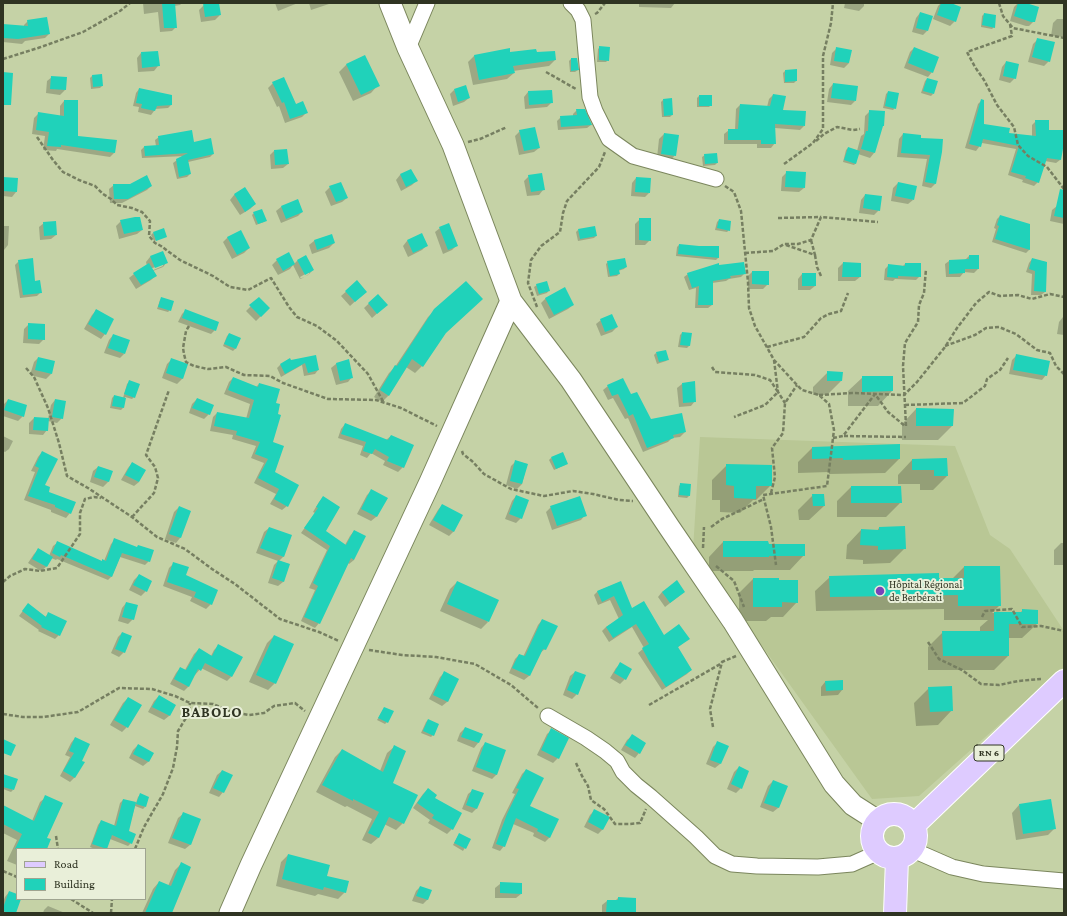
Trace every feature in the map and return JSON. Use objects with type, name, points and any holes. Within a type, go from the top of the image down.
[{"type":"main road","name":"RN 6","points":[[914,825],[1054,680]]},
{"type":"main road","points":[[890,814],[897,814],[904,816],[914,825],[917,833],[916,842],[896,854],[874,847],[872,833],[878,820],[890,814]]},
{"type":"main road","points":[[895,913],[896,854]]},
{"type":"street","points":[[390,3],[408,48],[453,145],[511,301],[572,380],[652,502],[734,620],[834,784],[853,805],[878,820]]},
{"type":"street","points":[[408,48],[427,3]]},
{"type":"street","points":[[571,3],[578,10],[583,20],[590,97],[609,139],[633,156],[716,179]]},
{"type":"street","points":[[230,913],[452,434],[511,301]]},
{"type":"street","points":[[548,716],[605,751],[617,761],[623,772],[636,786],[651,797],[715,856],[732,864],[818,867],[852,864],[896,854],[983,874],[1064,880]]},
{"type":"path","points":[[3,59],[83,32],[120,11],[130,3]]},
{"type":"path","points":[[813,143],[823,129],[823,56],[833,3]]},
{"type":"path","points":[[1000,3],[1003,16],[1013,28],[1064,38]]},
{"type":"path","points":[[1010,24],[1012,36],[967,52],[997,105],[1014,127],[1018,145],[1028,156],[1047,167],[1064,189]]},
{"type":"path","points":[[546,72],[590,97]]},
{"type":"path","points":[[453,145],[480,139],[507,127]]},
{"type":"path","points":[[784,164],[824,134],[837,127],[853,130],[860,129]]},
{"type":"path","points":[[37,137],[63,172],[95,186],[117,205],[142,212],[150,221],[149,236],[155,243],[162,246],[180,260],[213,276],[230,287],[248,290],[271,278],[297,317],[317,326],[337,341],[368,374],[384,402]]},
{"type":"path","points":[[538,308],[528,283],[531,260],[541,246],[560,232],[567,201],[599,167],[609,139]]},
{"type":"path","points":[[716,179],[734,192],[741,211],[749,308],[755,326],[774,360],[802,390],[819,395],[852,393],[904,395],[917,382],[945,347],[976,303],[989,292],[1000,296],[1018,295],[1032,299],[1050,294],[1064,297]]},
{"type":"path","points":[[821,217],[811,240],[817,268],[821,276]]},
{"type":"path","points":[[778,218],[821,217],[878,222]]},
{"type":"path","points":[[745,253],[773,251],[784,244],[798,244],[811,240]]},
{"type":"path","points":[[784,244],[815,254]]},
{"type":"path","points":[[875,394],[888,412],[906,426],[903,366],[905,343],[918,322],[919,305],[924,293],[926,269]]},
{"type":"path","points":[[767,347],[804,337],[821,318],[841,311],[848,293]]},
{"type":"path","points":[[188,326],[183,348],[186,362],[194,366],[208,369],[226,367],[244,375],[270,376],[283,383],[328,399],[376,400],[401,408],[452,434],[459,444],[463,454],[484,474],[511,489],[544,496],[573,491],[619,500],[652,502]]},
{"type":"path","points":[[945,347],[975,335],[986,328],[999,327],[1016,334],[1037,350],[1050,353],[1056,366],[1064,374]]},
{"type":"path","points":[[905,405],[963,403],[985,386],[987,379],[1000,370],[1008,358]]},
{"type":"path","points":[[774,360],[778,392]]},
{"type":"path","points":[[712,367],[715,372],[756,375],[770,380],[785,403]]},
{"type":"path","points":[[26,368],[34,377],[48,408],[67,476],[132,517],[157,537],[185,549],[235,584],[280,619],[319,632],[353,648],[475,664],[512,685],[548,716]]},
{"type":"path","points":[[771,494],[775,477],[772,448],[783,433],[785,403],[797,385]]},
{"type":"path","points":[[132,517],[154,493],[158,478],[155,467],[146,455],[169,390]]},
{"type":"path","points":[[734,417],[765,405],[778,392]]},
{"type":"path","points":[[843,436],[875,394]]},
{"type":"path","points":[[776,564],[771,527],[763,495],[827,486],[834,430],[829,404],[819,395]]},
{"type":"path","points":[[833,438],[843,436],[906,437]]},
{"type":"path","points":[[3,582],[10,576],[25,569],[40,571],[57,568],[80,534],[80,513],[85,499],[94,497],[103,498]]},
{"type":"path","points":[[711,527],[722,519],[764,499]]},
{"type":"path","points":[[704,527],[703,547],[706,552]]},
{"type":"path","points":[[712,562],[734,581],[746,611]]},
{"type":"path","points":[[982,618],[985,611],[1012,609],[1022,627],[1041,626],[1064,631]]},
{"type":"path","points":[[928,642],[939,659],[962,670],[981,684],[999,685],[1018,681],[1054,680]]},
{"type":"path","points":[[649,705],[722,662],[751,649]]},
{"type":"path","points":[[713,727],[710,709],[722,662]]},
{"type":"path","points":[[3,714],[43,718],[78,712],[119,688],[152,689],[175,696],[190,703],[213,704],[232,712],[249,715],[264,713],[274,706],[295,703],[319,721]]},
{"type":"path","points":[[135,848],[144,827],[163,794],[173,768],[178,731],[189,713],[190,703]]},
{"type":"path","points":[[576,763],[588,786],[591,800],[604,809],[615,824],[640,823],[651,797]]},
{"type":"path","points":[[56,836],[58,848]]},
{"type":"path","points":[[3,871],[16,876]]},
{"type":"path","points":[[73,900],[93,913]]},
{"type":"path","points":[[110,913],[112,900]]},
{"type":"shaded area","name":"Hôpital Régional de Berbérati","points":[[700,437],[955,446],[990,535],[1010,549],[1064,631],[1064,667],[919,796],[872,799],[693,550]]},
{"type":"building","points":[[162,3],[175,3],[177,28],[164,28]]},
{"type":"building","points":[[203,3],[219,3],[221,15],[205,17]]},
{"type":"building","points":[[941,3],[951,3],[961,7],[956,22],[937,15]]},
{"type":"building","points":[[1018,3],[1026,3],[1039,7],[1035,22],[1014,16]]},
{"type":"building","points":[[920,12],[933,16],[928,31],[916,28]]},
{"type":"building","points":[[984,13],[996,15],[995,28],[982,25]]},
{"type":"building","points":[[47,17],[50,34],[18,39],[3,38],[3,24],[28,26],[27,20]]},
{"type":"building","points":[[1037,38],[1055,42],[1050,62],[1032,57]]},
{"type":"building","points":[[599,46],[610,47],[609,61],[599,60]]},
{"type":"building","points":[[836,47],[852,50],[849,63],[834,61]]},
{"type":"building","points":[[914,47],[939,57],[933,73],[908,63]]},
{"type":"building","points":[[510,48],[510,52],[536,49],[537,52],[555,51],[556,60],[513,66],[515,73],[479,80],[474,55]]},
{"type":"building","points":[[158,51],[160,66],[142,68],[141,52]]},
{"type":"building","points":[[365,55],[380,86],[361,95],[346,64]]},
{"type":"building","points":[[571,58],[577,58],[579,70],[571,71]]},
{"type":"building","points":[[1006,61],[1019,64],[1016,79],[1003,76]]},
{"type":"building","points":[[797,69],[797,81],[785,82],[785,70]]},
{"type":"building","points":[[3,72],[13,73],[11,105],[3,105]]},
{"type":"building","points":[[102,74],[103,86],[93,87],[92,75]]},
{"type":"building","points":[[51,76],[67,77],[66,90],[50,89]]},
{"type":"building","points":[[284,77],[296,104],[303,101],[308,113],[290,119],[284,102],[282,103],[272,82]]},
{"type":"building","points":[[927,78],[938,81],[934,94],[923,91]]},
{"type":"building","points":[[833,83],[858,86],[856,101],[831,98]]},
{"type":"building","points":[[466,85],[470,98],[458,102],[454,89]]},
{"type":"building","points":[[139,88],[172,95],[172,105],[157,106],[155,111],[141,108],[142,104],[136,103]]},
{"type":"building","points":[[552,90],[553,103],[529,105],[528,91]]},
{"type":"building","points":[[888,91],[899,93],[896,109],[885,106]]},
{"type":"building","points":[[773,94],[786,96],[783,110],[806,111],[805,126],[775,124],[776,144],[761,144],[761,140],[728,140],[728,129],[738,129],[740,104],[770,106]]},
{"type":"building","points":[[699,95],[712,95],[712,106],[699,106]]},
{"type":"building","points":[[672,98],[673,115],[664,116],[663,99]]},
{"type":"building","points":[[981,99],[984,100],[984,124],[1010,128],[1009,133],[1036,136],[1035,120],[1049,120],[1049,130],[1064,130],[1064,143],[1061,160],[1047,158],[1039,183],[1025,178],[1026,176],[1011,172],[1019,146],[983,139],[981,147],[969,144]]},
{"type":"building","points":[[64,100],[78,100],[78,136],[117,140],[115,153],[61,145],[61,147],[47,146],[49,132],[36,130],[38,112],[64,116]]},
{"type":"building","points":[[576,109],[585,109],[592,125],[561,127],[560,116],[577,115]]},
{"type":"building","points":[[869,110],[885,111],[884,126],[875,153],[861,149],[866,131],[868,131]]},
{"type":"building","points":[[535,127],[540,148],[524,151],[519,130]]},
{"type":"building","points":[[192,130],[194,142],[211,138],[214,154],[188,160],[191,174],[179,177],[176,159],[188,153],[145,156],[144,146],[159,145],[158,136]]},
{"type":"building","points":[[664,133],[679,135],[676,156],[661,154]]},
{"type":"building","points":[[903,133],[921,135],[921,138],[943,139],[936,184],[925,182],[930,155],[901,153]]},
{"type":"building","points":[[848,147],[860,151],[856,164],[844,160]]},
{"type":"building","points":[[287,149],[289,164],[275,165],[274,150]]},
{"type":"building","points":[[717,153],[718,163],[705,164],[704,154]]},
{"type":"building","points":[[411,169],[418,181],[406,187],[400,174]]},
{"type":"building","points":[[786,171],[806,172],[805,188],[785,187]]},
{"type":"building","points":[[542,173],[545,190],[531,192],[528,175]]},
{"type":"building","points":[[147,175],[152,186],[128,199],[114,199],[113,184],[130,184]]},
{"type":"building","points":[[3,177],[18,178],[17,192],[3,191]]},
{"type":"building","points":[[636,177],[651,178],[650,193],[635,192]]},
{"type":"building","points":[[341,182],[348,198],[336,202],[329,186]]},
{"type":"building","points":[[898,182],[917,186],[914,200],[895,196]]},
{"type":"building","points":[[245,187],[256,204],[245,212],[234,194]]},
{"type":"building","points":[[1060,189],[1064,190],[1064,218],[1054,216]]},
{"type":"building","points":[[865,194],[882,196],[880,211],[863,208]]},
{"type":"building","points":[[298,199],[303,212],[286,219],[281,206]]},
{"type":"building","points":[[262,209],[267,221],[258,224],[253,212]]},
{"type":"building","points":[[1000,215],[1030,224],[1030,250],[995,239],[999,226],[997,225]]},
{"type":"building","points":[[140,217],[143,230],[124,234],[120,220]]},
{"type":"building","points":[[639,218],[651,218],[651,241],[639,240]]},
{"type":"building","points":[[719,219],[731,221],[730,231],[717,228]]},
{"type":"building","points":[[56,221],[57,235],[44,236],[43,222]]},
{"type":"building","points":[[449,223],[458,246],[448,250],[439,227]]},
{"type":"building","points":[[595,226],[597,236],[580,239],[578,229]]},
{"type":"building","points":[[164,228],[167,237],[156,241],[153,232]]},
{"type":"building","points":[[241,230],[250,248],[237,255],[227,237]]},
{"type":"building","points":[[422,233],[428,246],[413,253],[407,240]]},
{"type":"building","points":[[332,234],[335,243],[317,250],[314,240]]},
{"type":"building","points":[[679,244],[719,246],[719,258],[678,254]]},
{"type":"building","points":[[163,251],[168,263],[155,268],[150,256]]},
{"type":"building","points":[[289,252],[295,264],[283,271],[276,259]]},
{"type":"building","points":[[306,255],[314,270],[305,275],[297,260]]},
{"type":"building","points":[[969,255],[979,255],[979,269],[965,269],[965,273],[949,274],[949,260],[969,259]]},
{"type":"building","points":[[33,258],[35,281],[40,280],[42,293],[23,295],[18,260]]},
{"type":"building","points":[[625,258],[627,267],[619,270],[620,274],[610,276],[607,261]]},
{"type":"building","points":[[1032,258],[1047,262],[1046,292],[1034,291],[1035,271],[1029,269]]},
{"type":"building","points":[[744,262],[746,274],[730,276],[731,278],[713,281],[713,305],[698,305],[699,286],[692,288],[687,273],[719,263],[719,265]]},
{"type":"building","points":[[843,262],[861,263],[861,277],[842,277]]},
{"type":"building","points":[[149,263],[157,276],[141,285],[133,273]]},
{"type":"building","points":[[905,263],[921,263],[921,277],[887,277],[888,264],[905,266]]},
{"type":"building","points":[[752,271],[769,271],[769,285],[752,284]]},
{"type":"building","points":[[802,273],[816,273],[816,286],[802,286]]},
{"type":"building","points":[[357,280],[367,292],[355,302],[345,291]]},
{"type":"building","points":[[466,281],[483,299],[446,333],[423,367],[412,359],[389,396],[380,390],[395,365],[397,366],[434,309]]},
{"type":"building","points":[[547,281],[550,291],[539,294],[536,284]]},
{"type":"building","points":[[565,287],[574,305],[554,315],[545,298]]},
{"type":"building","points":[[378,294],[388,305],[377,314],[368,303]]},
{"type":"building","points":[[161,297],[174,301],[171,311],[158,307]]},
{"type":"building","points":[[259,297],[270,308],[261,317],[249,305]]},
{"type":"building","points":[[96,309],[114,319],[106,335],[88,324]]},
{"type":"building","points":[[185,309],[219,322],[216,331],[182,318]]},
{"type":"building","points":[[612,314],[618,327],[605,332],[600,319]]},
{"type":"building","points":[[28,323],[45,324],[45,340],[28,339]]},
{"type":"building","points":[[682,332],[692,333],[690,346],[680,345]]},
{"type":"building","points":[[229,333],[241,338],[236,349],[224,344]]},
{"type":"building","points":[[113,334],[130,340],[125,354],[108,348]]},
{"type":"building","points":[[666,350],[669,360],[659,362],[656,352]]},
{"type":"building","points":[[1016,354],[1050,361],[1047,376],[1013,370]]},
{"type":"building","points":[[316,355],[319,370],[308,373],[305,363],[285,374],[280,364],[290,358],[291,360]]},
{"type":"building","points":[[38,357],[55,361],[52,374],[35,370]]},
{"type":"building","points":[[171,358],[188,364],[183,379],[166,373]]},
{"type":"building","points":[[349,359],[353,378],[340,381],[336,363]]},
{"type":"building","points":[[827,371],[843,372],[842,381],[827,381]]},
{"type":"building","points":[[862,376],[893,376],[893,391],[862,392]]},
{"type":"building","points":[[233,377],[258,387],[259,383],[280,389],[276,403],[280,404],[278,414],[281,415],[273,442],[284,446],[275,472],[299,485],[288,507],[274,499],[279,489],[258,478],[268,459],[255,454],[260,442],[236,435],[237,431],[214,426],[217,412],[249,418],[254,400],[228,390]]},
{"type":"building","points":[[623,378],[631,394],[637,392],[651,419],[682,413],[686,432],[673,435],[674,438],[647,448],[633,414],[629,416],[618,394],[612,396],[607,385]]},
{"type":"building","points":[[129,380],[140,384],[135,398],[124,394]]},
{"type":"building","points":[[695,381],[696,402],[683,403],[682,383]]},
{"type":"building","points":[[114,395],[126,398],[124,408],[112,406]]},
{"type":"building","points":[[197,398],[214,405],[210,415],[192,408]]},
{"type":"building","points":[[8,399],[27,405],[24,417],[4,410]]},
{"type":"building","points":[[55,399],[66,401],[63,419],[52,417]]},
{"type":"building","points":[[916,408],[954,409],[953,426],[916,426]]},
{"type":"building","points":[[34,417],[49,418],[48,431],[33,430]]},
{"type":"building","points":[[345,423],[388,440],[391,435],[414,445],[404,468],[387,461],[389,457],[375,449],[372,454],[363,451],[366,442],[341,434]]},
{"type":"building","points":[[900,444],[900,459],[812,459],[812,447]]},
{"type":"building","points":[[42,451],[58,459],[45,485],[50,487],[49,492],[76,502],[71,514],[55,507],[55,505],[28,496],[39,468],[35,466]]},
{"type":"building","points":[[563,452],[568,464],[556,469],[551,457]]},
{"type":"building","points":[[947,458],[948,476],[934,476],[934,470],[912,470],[912,459]]},
{"type":"building","points":[[515,460],[528,464],[522,484],[510,481]]},
{"type":"building","points":[[132,462],[146,470],[139,482],[125,475]]},
{"type":"building","points":[[726,464],[772,465],[772,486],[756,486],[756,499],[734,498],[734,486],[726,485]]},
{"type":"building","points":[[98,466],[113,471],[109,482],[94,477]]},
{"type":"building","points":[[680,483],[691,484],[690,496],[679,495]]},
{"type":"building","points":[[851,486],[901,486],[902,503],[851,503]]},
{"type":"building","points":[[371,489],[388,498],[377,517],[361,509]]},
{"type":"building","points":[[812,494],[824,494],[825,506],[813,506]]},
{"type":"building","points":[[516,495],[529,500],[522,519],[509,514]]},
{"type":"building","points":[[323,496],[340,507],[326,531],[346,545],[354,530],[366,536],[354,560],[351,558],[320,624],[304,617],[318,586],[313,583],[330,546],[304,528],[318,508],[316,507]]},
{"type":"building","points":[[580,496],[587,516],[557,526],[550,506]]},
{"type":"building","points":[[442,504],[463,515],[454,532],[433,520]]},
{"type":"building","points":[[179,506],[191,511],[181,538],[169,534]]},
{"type":"building","points":[[905,526],[906,549],[878,550],[878,546],[860,545],[861,529],[879,530],[879,527]]},
{"type":"building","points":[[269,527],[292,535],[284,557],[260,548]]},
{"type":"building","points":[[114,538],[137,547],[138,545],[154,550],[150,562],[122,553],[112,577],[61,555],[60,557],[52,553],[57,541],[102,561],[102,559],[106,561]]},
{"type":"building","points":[[723,541],[768,541],[769,544],[805,544],[805,556],[723,557]]},
{"type":"building","points":[[38,548],[53,557],[47,567],[32,559]]},
{"type":"building","points":[[278,560],[290,564],[284,582],[272,578]]},
{"type":"building","points":[[173,562],[189,567],[186,575],[218,590],[212,605],[194,597],[196,592],[167,582]]},
{"type":"building","points":[[964,566],[1000,566],[1001,606],[958,606],[958,595],[830,597],[829,576],[939,573],[939,578],[964,578]]},
{"type":"building","points":[[139,574],[152,581],[147,592],[133,585]]},
{"type":"building","points":[[753,578],[798,580],[798,603],[782,602],[782,607],[753,607]]},
{"type":"building","points":[[677,580],[685,592],[670,603],[662,592]]},
{"type":"building","points":[[457,581],[499,600],[489,622],[447,604]]},
{"type":"building","points":[[621,581],[632,608],[644,601],[664,635],[679,624],[690,639],[678,647],[692,670],[666,687],[642,648],[649,644],[636,624],[613,638],[606,627],[623,615],[614,596],[602,602],[597,591]]},
{"type":"building","points":[[126,602],[138,605],[134,620],[122,617]]},
{"type":"building","points":[[28,603],[46,617],[48,612],[67,621],[60,636],[41,627],[42,626],[22,611]]},
{"type":"building","points":[[1022,609],[1038,610],[1038,624],[1009,624],[1009,656],[943,656],[942,631],[994,631],[994,612],[1022,612]]},
{"type":"building","points":[[542,619],[558,626],[546,650],[543,649],[530,676],[512,668],[519,654],[525,656]]},
{"type":"building","points":[[122,632],[132,636],[125,653],[115,649]]},
{"type":"building","points":[[274,635],[294,644],[276,684],[256,675]]},
{"type":"building","points":[[218,644],[243,657],[232,677],[205,663],[201,671],[198,669],[189,687],[174,679],[180,667],[186,670],[199,648],[212,656]]},
{"type":"building","points":[[620,662],[632,669],[626,680],[614,673]]},
{"type":"building","points":[[444,671],[459,679],[448,702],[433,695]]},
{"type":"building","points":[[575,671],[586,675],[578,695],[567,690]]},
{"type":"building","points":[[843,680],[843,690],[826,691],[825,681]]},
{"type":"building","points":[[952,686],[953,711],[930,712],[928,687]]},
{"type":"building","points":[[159,695],[176,705],[170,716],[152,707]]},
{"type":"building","points":[[128,697],[142,705],[128,728],[114,720]]},
{"type":"building","points":[[384,707],[394,711],[388,723],[378,718]]},
{"type":"building","points":[[428,719],[439,724],[434,736],[423,731]]},
{"type":"building","points":[[465,727],[483,734],[479,743],[461,737]]},
{"type":"building","points":[[551,728],[569,738],[559,759],[541,750]]},
{"type":"building","points":[[632,734],[646,743],[640,754],[625,745]]},
{"type":"building","points":[[75,737],[90,744],[82,761],[85,762],[75,778],[63,771],[74,753],[69,751]]},
{"type":"building","points":[[3,739],[16,745],[11,756],[3,753]]},
{"type":"building","points":[[717,741],[729,746],[721,764],[710,760]]},
{"type":"building","points":[[485,742],[506,750],[497,775],[476,767]]},
{"type":"building","points":[[138,744],[154,753],[149,762],[133,754]]},
{"type":"building","points":[[394,745],[406,751],[393,783],[418,795],[404,824],[389,817],[379,838],[368,833],[379,812],[322,785],[342,749],[383,772]]},
{"type":"building","points":[[739,766],[749,771],[742,789],[731,784]]},
{"type":"building","points":[[526,769],[544,778],[530,806],[559,819],[550,838],[537,831],[538,829],[516,818],[505,847],[496,844],[507,814],[519,789],[516,788]]},
{"type":"building","points":[[222,770],[233,775],[224,793],[213,788]]},
{"type":"building","points":[[3,774],[18,779],[14,790],[3,787]]},
{"type":"building","points":[[773,780],[788,786],[779,808],[764,803]]},
{"type":"building","points":[[428,788],[437,795],[435,798],[462,813],[453,830],[432,818],[434,815],[417,803]]},
{"type":"building","points":[[472,789],[484,793],[477,809],[466,805]]},
{"type":"building","points":[[140,793],[149,797],[146,807],[136,804]]},
{"type":"building","points":[[45,795],[63,803],[47,838],[51,839],[47,848],[15,849],[22,834],[3,824],[3,805],[34,821]]},
{"type":"building","points":[[123,799],[136,802],[129,831],[136,834],[132,844],[112,835],[107,848],[92,844],[101,820],[116,826]]},
{"type":"building","points":[[1051,799],[1056,829],[1023,834],[1019,804]]},
{"type":"building","points":[[594,809],[610,817],[603,830],[588,822]]},
{"type":"building","points":[[183,812],[201,819],[191,845],[172,838]]},
{"type":"building","points":[[459,833],[471,839],[466,849],[454,843]]},
{"type":"building","points":[[288,854],[330,865],[327,876],[349,881],[346,893],[324,887],[323,890],[282,879]]},
{"type":"building","points":[[181,862],[191,867],[172,913],[145,913],[159,881],[171,886]]},
{"type":"building","points":[[500,882],[522,883],[522,894],[500,893]]},
{"type":"building","points":[[420,886],[432,890],[428,900],[416,896]]},
{"type":"building","points":[[9,891],[16,894],[16,900],[21,900],[16,913],[3,911]]},
{"type":"building","points":[[618,897],[636,898],[636,913],[606,913],[607,900],[618,900]]},
{"type":"place","name":"Hôpital Régional de Berbérati","points":[[880,591]]},
{"type":"district","name":"BABOLO","points":[[212,712]]}]
